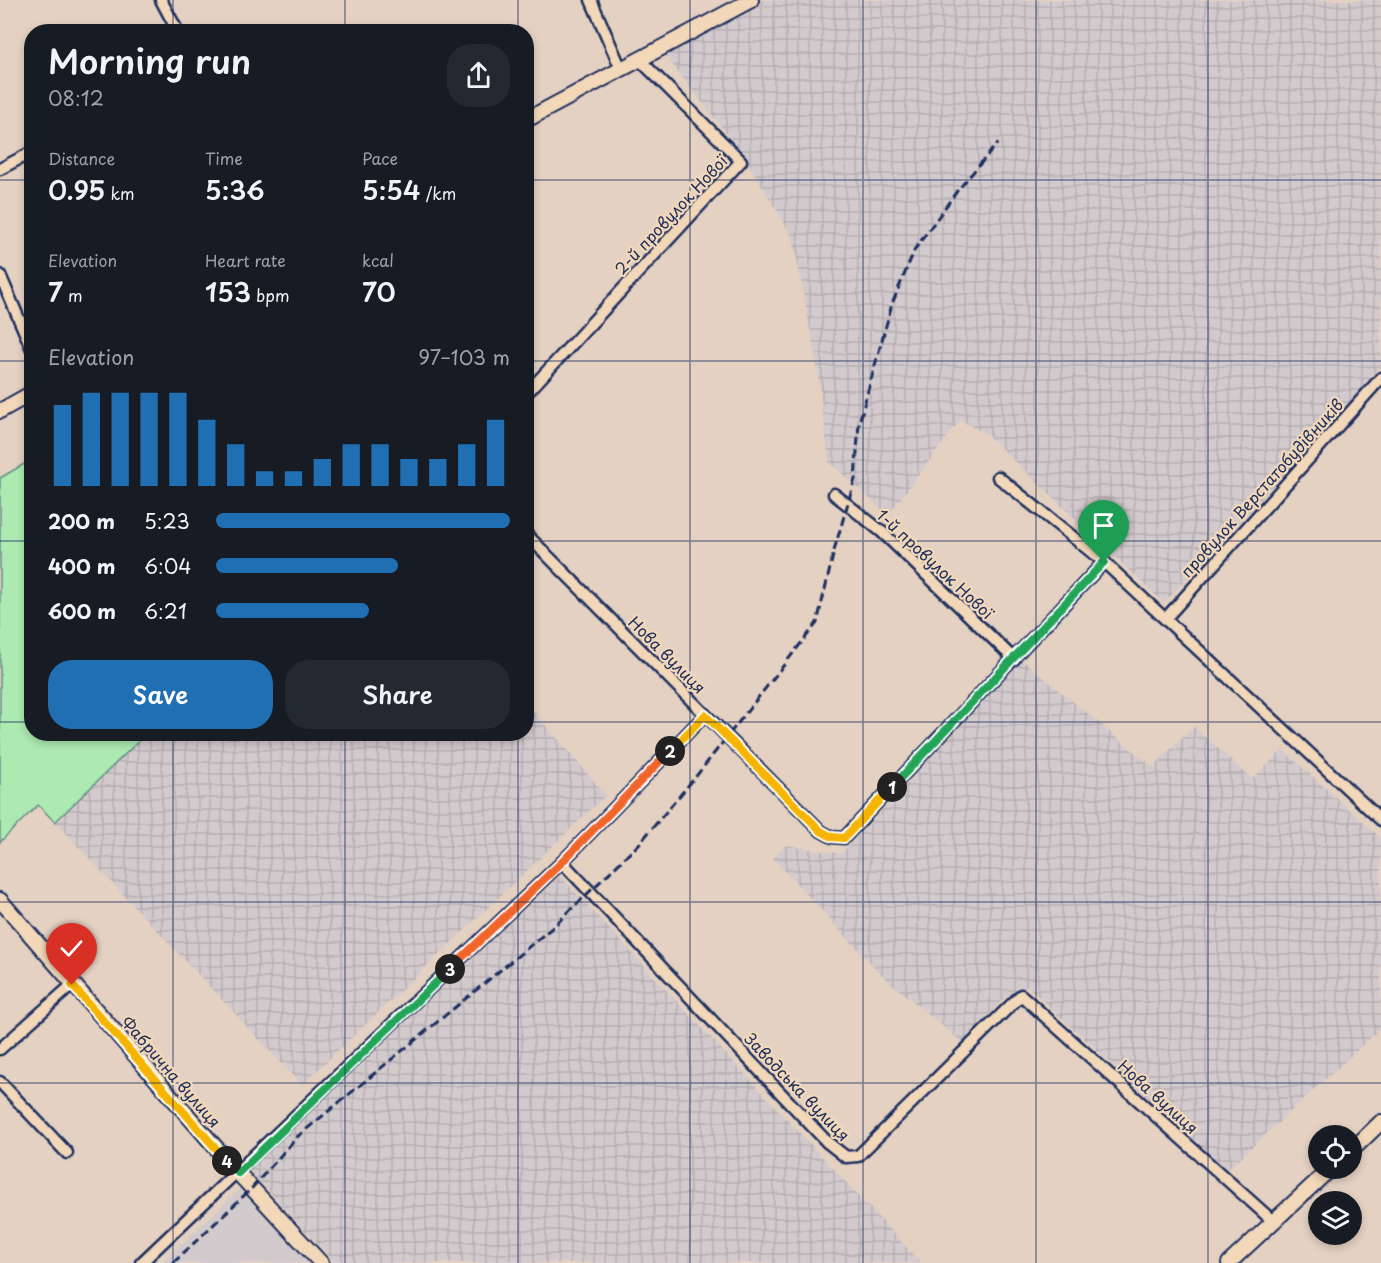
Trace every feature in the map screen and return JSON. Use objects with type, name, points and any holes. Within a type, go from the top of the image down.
[{"type":"street","points":[[161,0],[174,24]]},
{"type":"street","points":[[591,0],[621,69]]},
{"type":"street","points":[[534,116],[751,0]]},
{"type":"street","name":"2-й провулок Нової","points":[[534,385],[741,161],[640,60]]},
{"type":"street","points":[[0,169],[24,156]]},
{"type":"street","points":[[0,275],[24,330]]},
{"type":"street","name":"провулок Верстатобудівників","points":[[1166,618],[1381,378]]},
{"type":"street","points":[[0,411],[24,398]]},
{"type":"street","points":[[998,477],[1104,562],[1381,820]]},
{"type":"street","name":"1-й провулок Нової","points":[[834,494],[880,531],[1014,659]]},
{"type":"street","name":"Нова вулиця","points":[[534,542],[821,831],[832,837],[844,838],[1014,659]]},
{"type":"street","points":[[1014,659],[1104,562]]},
{"type":"street","points":[[141,1263],[562,862],[705,715]]},
{"type":"street","name":"Заводська вулиця","points":[[562,862],[827,1142],[846,1157],[858,1156],[1021,995]]},
{"type":"street","name":"Фабрична вулиця","points":[[0,900],[238,1173],[321,1263]]},
{"type":"street","points":[[0,1049],[72,985]]},
{"type":"street","name":"Нова вулиця","points":[[1021,995],[1274,1222]]},
{"type":"street","points":[[0,1082],[67,1153]]},
{"type":"street","points":[[1362,1140],[1381,1122]]},
{"type":"street","points":[[1232,1262],[1319,1179]]},
{"type":"shaded area","points":[[760,0],[1381,0],[1381,366],[1324,431],[1164,603],[986,434],[960,420],[888,515],[829,462],[817,365],[793,238],[745,157],[661,50]]},
{"type":"shaded area","points":[[1022,660],[1153,767],[1194,727],[1252,779],[1283,750],[1381,838],[1381,1028],[1227,1170],[1027,986],[1004,998],[964,1044],[884,977],[773,858],[786,845],[841,854]]},
{"type":"shaded area","points":[[534,712],[606,795],[302,1085],[55,822],[139,741],[534,741]]},
{"type":"shaded area","points":[[560,876],[921,1263],[335,1263],[248,1169]]},
{"type":"shaded area","points":[[250,1179],[323,1263],[161,1263]]},
{"type":"green space","points":[[24,464],[24,741],[139,741],[55,822],[38,805],[0,842],[0,478]]},
{"type":"railway","points":[[173,1263],[252,1188],[297,1137],[553,927],[639,844],[697,775],[817,623],[835,547],[855,479],[859,423],[892,304],[915,249],[957,191],[998,143]]},
{"type":"route","points":[[72,985],[238,1173],[562,862],[705,715],[821,831],[832,837],[844,838],[1104,562]]}]
